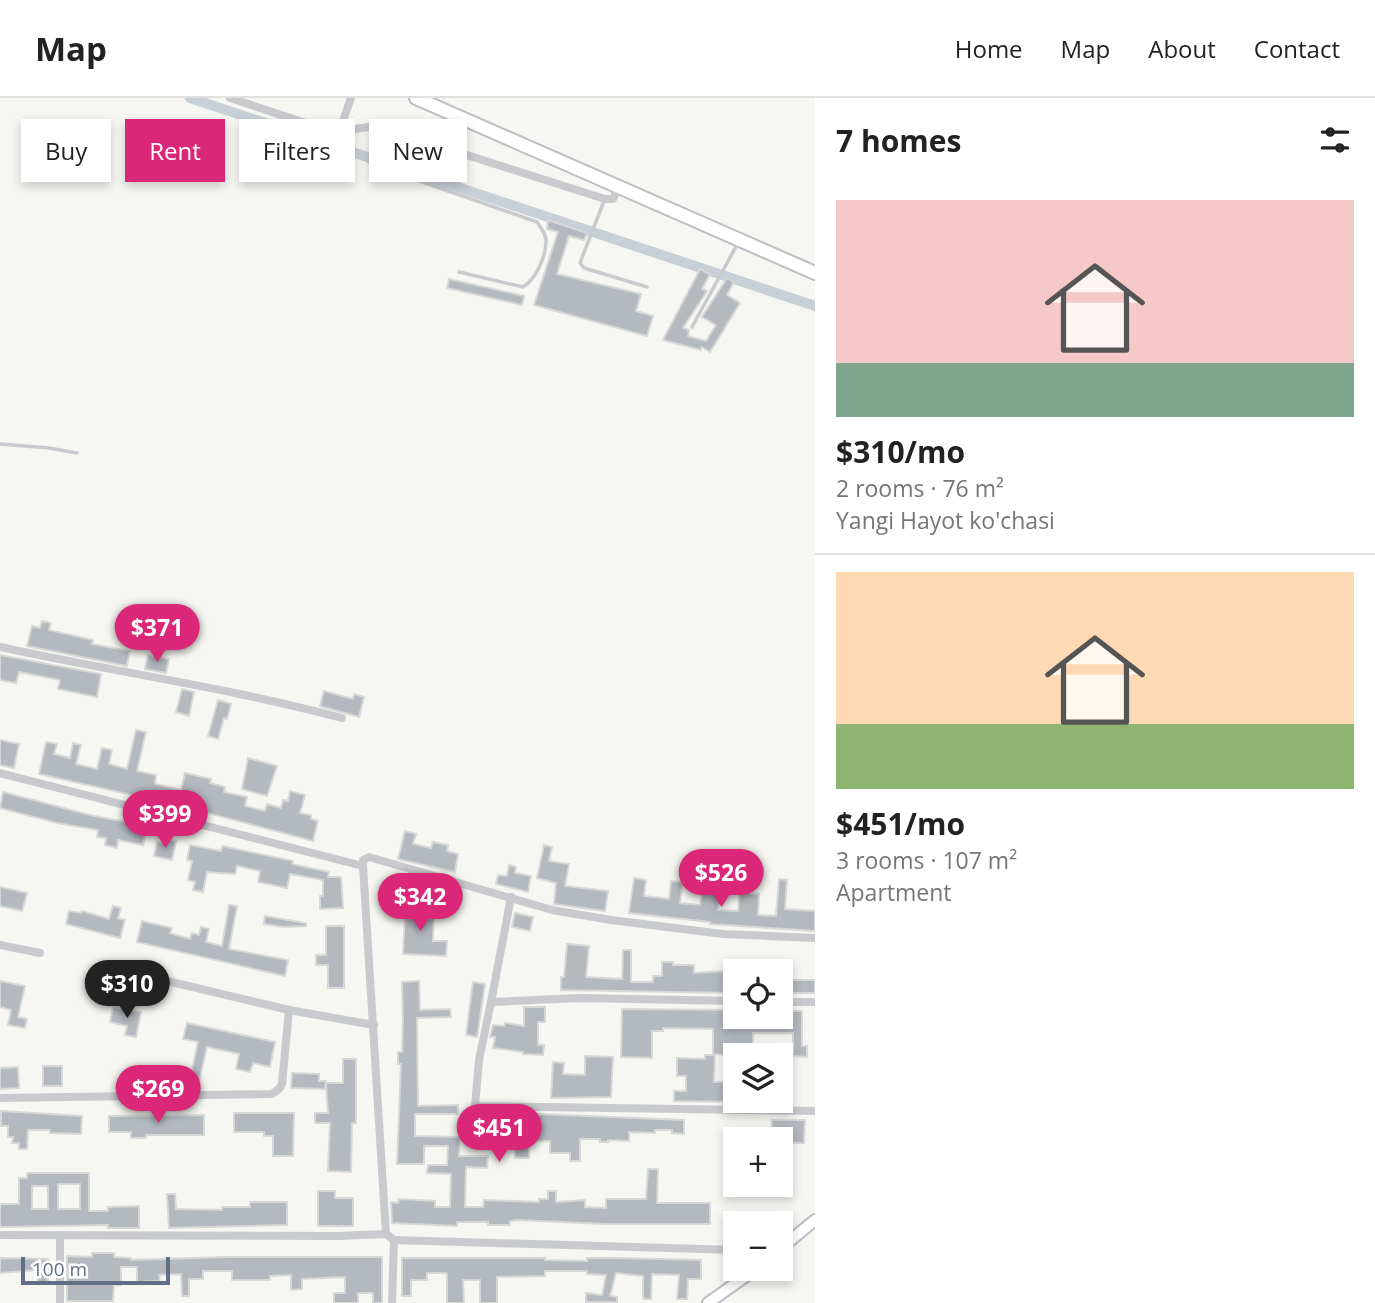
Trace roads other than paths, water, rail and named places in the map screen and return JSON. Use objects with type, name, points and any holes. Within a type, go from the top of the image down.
[{"type":"main road","points":[[415,98],[815,273]]},
{"type":"main road","points":[[793,1238],[815,1220]]},
{"type":"main road","points":[[708,1303],[739,1281]]},
{"type":"street","points":[[230,98],[294,119]]},
{"type":"street","points":[[344,119],[351,98]]},
{"type":"street","points":[[467,155],[604,199],[613,198],[619,186]]},
{"type":"street","points":[[0,647],[265,698],[342,718]]},
{"type":"street","points":[[0,773],[363,866]]},
{"type":"street","points":[[386,1234],[363,860],[369,857],[552,909],[611,920],[723,934],[815,938]]},
{"type":"street","points":[[511,897],[479,1060],[475,1106],[815,1111]]},
{"type":"street","points":[[0,945],[40,953]]},
{"type":"street","points":[[163,980],[289,1010],[374,1025]]},
{"type":"street","points":[[491,1002],[580,998],[723,1001]]},
{"type":"street","points":[[793,1002],[815,1002]]},
{"type":"street","points":[[0,1098],[272,1094],[282,1084],[289,1010]]},
{"type":"street","points":[[0,1235],[386,1234],[394,1240],[723,1250]]},
{"type":"street","points":[[60,1235],[60,1303]]},
{"type":"street","points":[[392,1303],[394,1240]]},
{"type":"lane","points":[[422,182],[537,222],[544,233],[547,241],[536,276],[523,287],[459,272]]},
{"type":"lane","points":[[604,199],[580,263],[584,268],[647,287]]},
{"type":"lane","points":[[692,327],[740,239]]},
{"type":"lane","points":[[0,444],[77,453]]},
{"type":"waterway","points":[[190,98],[815,306]]}]
